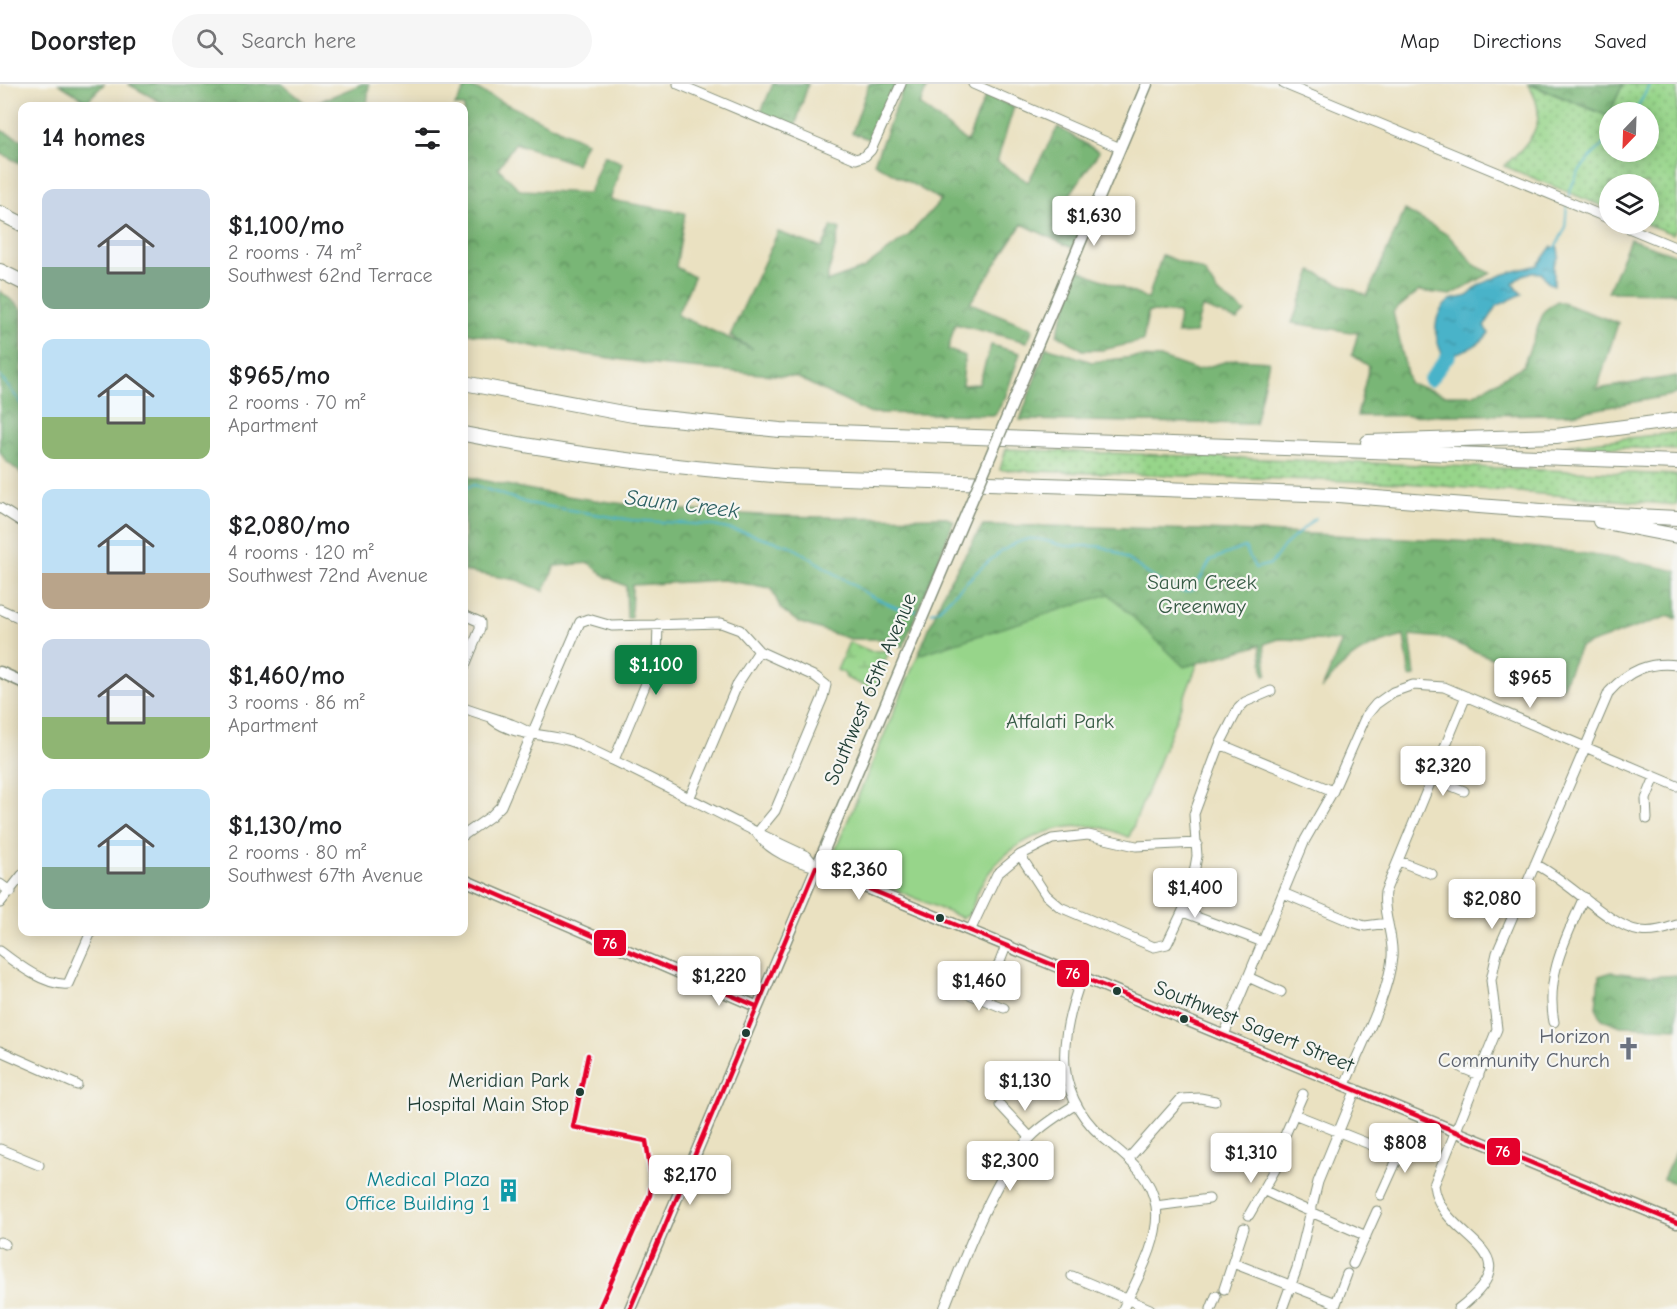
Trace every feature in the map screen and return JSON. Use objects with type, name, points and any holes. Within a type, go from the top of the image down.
[{"type":"highway","points":[[0,213],[18,222]]},
{"type":"highway","points":[[0,272],[18,280]]},
{"type":"highway","points":[[468,384],[633,415],[736,426],[855,434],[1271,446],[1677,462]]},
{"type":"highway","points":[[1271,446],[1556,436],[1677,420]]},
{"type":"highway","points":[[468,435],[582,456],[774,475],[1338,495],[1554,512],[1677,518]]},
{"type":"highway","points":[[1554,512],[1677,536]]},
{"type":"main road","name":"Southwest 65th Avenue","points":[[630,1309],[1147,84]]},
{"type":"main road","points":[[0,672],[18,680]]},
{"type":"main road","name":"Southwest Sagert Street","points":[[816,867],[1677,1223]]},
{"type":"main road","points":[[468,882],[756,1006]]},
{"type":"street","points":[[678,84],[856,159],[865,156],[871,150],[901,84]]},
{"type":"street","points":[[973,84],[1120,148]]},
{"type":"street","points":[[1284,84],[1599,215]]},
{"type":"street","points":[[1643,234],[1677,248]]},
{"type":"street","points":[[0,508],[18,519]]},
{"type":"street","points":[[0,609],[18,617]]},
{"type":"street","points":[[468,617],[480,622],[480,629],[468,658]]},
{"type":"street","points":[[468,832],[501,806],[580,622],[585,619],[612,626],[721,623],[740,630],[759,651],[816,677],[826,685],[824,697],[779,803],[757,833]]},
{"type":"street","points":[[614,760],[657,657],[658,624]]},
{"type":"street","points":[[689,799],[740,677],[759,651]]},
{"type":"street","points":[[1458,1309],[1485,1286],[1490,1275],[1488,1259],[1481,1247],[1445,1213],[1436,1197],[1434,1185],[1497,1029],[1491,980],[1497,953],[1603,702],[1616,684],[1641,668],[1661,664],[1677,665]]},
{"type":"street","points":[[1224,1035],[1305,840],[1333,791],[1366,716],[1376,704],[1393,692],[1413,685],[1444,687],[1677,786]]},
{"type":"street","points":[[1020,855],[1047,895],[1060,907],[1154,947],[1167,944],[1183,912],[1194,880],[1197,843],[1194,814],[1220,744],[1238,709],[1245,702],[1271,691]]},
{"type":"street","points":[[1345,1085],[1389,975],[1392,955],[1384,902],[1385,892],[1466,696]]},
{"type":"street","name":"Southwest Sagert Street","points":[[468,710],[493,720],[524,728],[532,735],[566,740],[614,760],[807,856],[816,867]]},
{"type":"street","points":[[1220,744],[1333,791]]},
{"type":"street","points":[[1647,819],[1646,800],[1655,777]]},
{"type":"street","points":[[1432,778],[1464,791]]},
{"type":"street","points":[[970,931],[997,874],[1020,855],[1052,840],[1075,835],[1136,846],[1197,843]]},
{"type":"street","points":[[1399,861],[1432,874]]},
{"type":"street","points":[[1534,864],[1553,873],[1621,924],[1638,931],[1655,932],[1677,925]]},
{"type":"street","points":[[0,903],[18,881]]},
{"type":"street","points":[[0,884],[11,892]]},
{"type":"street","points":[[1283,893],[1365,926],[1388,923]]},
{"type":"street","points":[[1554,1022],[1550,1003],[1551,978],[1584,897]]},
{"type":"street","points":[[1183,912],[1263,942]]},
{"type":"street","points":[[0,951],[34,973],[57,983],[68,984],[89,936]]},
{"type":"street","points":[[985,1000],[1005,946]]},
{"type":"street","points":[[1082,977],[1069,1012],[1064,1039],[1065,1069],[1075,1105],[1094,1129],[1130,1157],[1149,1182],[1156,1206],[1153,1241],[1123,1309]]},
{"type":"street","points":[[1248,977],[1281,992]]},
{"type":"street","points":[[964,992],[1004,1008]]},
{"type":"street","points":[[0,1051],[77,1085]]},
{"type":"street","points":[[1462,1068],[1479,1075]]},
{"type":"street","points":[[1282,1309],[1292,1286],[1318,1182],[1356,1089]]},
{"type":"street","points":[[1278,1151],[1303,1094]]},
{"type":"street","points":[[1130,1157],[1181,1099],[1200,1098],[1215,1101]]},
{"type":"street","points":[[1000,1105],[1030,1137]]},
{"type":"street","points":[[944,1309],[1004,1174],[1030,1137],[1053,1118],[1075,1105]]},
{"type":"street","points":[[1294,1114],[1399,1156]]},
{"type":"street","points":[[1381,1195],[1405,1142]]},
{"type":"street","points":[[0,1149],[39,1165]]},
{"type":"street","points":[[1249,1215],[1276,1168]]},
{"type":"street","points":[[1263,1190],[1366,1236]]},
{"type":"street","points":[[1156,1206],[1209,1199]]},
{"type":"street","points":[[1353,1264],[1377,1211]]},
{"type":"street","points":[[1224,1289],[1244,1228]]},
{"type":"street","points":[[1233,1263],[1335,1306],[1347,1274]]},
{"type":"street","points":[[1072,1276],[1150,1309]]},
{"type":"street","points":[[1211,1309],[1216,1296]]},
{"type":"green space","points":[[59,84],[104,84],[87,101]]},
{"type":"green space","points":[[128,84],[282,84],[304,102],[161,102]]},
{"type":"green space","points":[[362,84],[369,84],[367,102],[319,102]]},
{"type":"green space","points":[[773,84],[808,84],[795,127],[760,114]]},
{"type":"green space","points":[[869,84],[896,84],[872,140],[852,133]]},
{"type":"green space","points":[[905,84],[928,84],[920,105],[967,142],[986,95],[1014,107],[997,161],[1028,182],[1058,127],[1099,152],[1069,196],[1088,213],[1072,248],[1022,224],[970,303],[1033,329],[1027,342],[955,324],[948,350],[965,356],[962,385],[979,384],[991,345],[1020,353],[1005,398],[995,415],[869,413],[796,377],[657,365],[542,348],[468,333],[468,102],[457,102],[467,85],[586,142],[576,164],[515,143],[498,168],[520,190],[589,193],[604,155],[622,163],[610,200],[685,213],[676,267],[694,277],[677,315],[753,349],[730,336],[778,232],[822,248],[832,226],[840,229],[826,282],[863,269],[909,235],[941,200],[874,163]]},
{"type":"green space","points":[[1528,84],[1599,112],[1599,162],[1659,162],[1659,102],[1615,102],[1623,84],[1677,84],[1677,227],[1673,234],[1659,229],[1659,174],[1599,174],[1599,205],[1504,166],[1523,147],[1535,129],[1538,109]]},
{"type":"green space","points":[[1530,84],[1623,84],[1615,102],[1599,102],[1599,112]]},
{"type":"green space","points":[[0,130],[18,138],[18,162],[0,153]]},
{"type":"green space","points":[[1405,210],[1448,235],[1476,266],[1491,273],[1451,295],[1419,291],[1393,312],[1409,383],[1445,395],[1473,395],[1523,366],[1544,311],[1557,301],[1618,323],[1597,389],[1677,376],[1677,394],[1572,414],[1357,416],[1369,366],[1352,355],[1358,333],[1292,323],[1312,271],[1367,296]]},
{"type":"green space","points":[[1630,239],[1677,255],[1677,293],[1608,292]]},
{"type":"green space","points":[[1162,255],[1204,271],[1217,292],[1245,312],[1237,320],[1202,307],[1195,333],[1177,334],[1179,313],[1148,312],[1143,341],[1102,350],[1083,350],[1057,334],[1079,270],[1148,299]]},
{"type":"green space","points":[[0,291],[18,306],[18,471],[5,460],[0,451]]},
{"type":"green space","points":[[1046,347],[1092,362],[1133,357],[1162,358],[1196,370],[1235,359],[1269,361],[1255,424],[1020,420]]},
{"type":"green space","points":[[1677,432],[1677,450],[1564,445],[1664,434]]},
{"type":"green space","points":[[1006,449],[1677,475],[1677,505],[1406,483],[1000,470]]},
{"type":"green space","points":[[468,477],[523,489],[582,498],[702,512],[823,517],[944,517],[954,521],[903,647],[885,639],[850,639],[798,622],[781,609],[771,588],[723,580],[632,585],[631,618],[627,618],[626,586],[606,577],[589,563],[555,566],[544,591],[517,580],[468,572]]},
{"type":"green space","name":"Saum Creek Greenway","points":[[983,525],[1214,530],[1474,542],[1556,550],[1637,562],[1677,571],[1677,619],[1669,616],[1580,647],[1562,687],[1443,638],[1410,635],[1415,676],[1410,677],[1404,636],[1377,644],[1357,654],[1340,668],[1322,689],[1342,641],[1279,639],[1264,644],[1267,674],[1264,675],[1260,645],[1184,667],[1109,595],[918,655],[946,587]]},
{"type":"green space","name":"Atfalati Park","points":[[1109,594],[1184,667],[1198,663],[1129,837],[1102,828],[1081,826],[1047,832],[1031,838],[1016,847],[991,870],[979,889],[969,915],[962,918],[835,864],[832,858],[918,655]]},
{"type":"green space","points":[[849,642],[870,651],[889,651],[874,690],[846,678],[844,673],[837,670]]},
{"type":"green space","points":[[1612,972],[1650,977],[1677,975],[1677,1028],[1621,1026],[1602,1019],[1596,1007],[1599,976]]},
{"type":"green space","points":[[1677,1149],[1677,1184],[1663,1179]]},
{"type":"water","points":[[1551,247],[1558,248],[1559,256],[1554,265],[1554,285],[1548,283],[1542,273],[1522,275],[1513,284],[1522,294],[1497,306],[1484,327],[1489,333],[1485,338],[1469,349],[1443,356],[1436,327],[1443,307],[1451,300],[1467,296],[1479,285],[1489,280],[1538,265]]},
{"type":"waterway","name":"Saum Creek","points":[[1640,102],[1650,84]]},
{"type":"waterway","name":"Saum Creek","points":[[1568,198],[1574,180],[1599,149]]},
{"type":"waterway","name":"Saum Creek","points":[[1554,250],[1565,229],[1567,204]]},
{"type":"waterway","name":"Saum Creek","points":[[1430,380],[1449,355]]},
{"type":"waterway","name":"Saum Creek","points":[[0,376],[18,399]]},
{"type":"waterway","name":"Saum Creek","points":[[468,487],[474,485],[527,503],[631,520],[709,525],[747,533],[791,546],[869,595],[897,608],[916,611]]},
{"type":"waterway","name":"Saum Creek","points":[[931,612],[939,609],[993,558],[1018,542],[1029,539],[1039,539],[1064,546],[1097,546],[1108,549],[1123,556],[1156,579],[1184,592],[1194,589],[1211,560],[1245,547],[1255,568],[1271,564],[1284,546],[1315,518]]},
{"type":"transit line","name":"76","points":[[816,867],[1677,1223]]},
{"type":"transit line","name":"76","points":[[630,1309],[816,867]]},
{"type":"transit line","name":"76","points":[[468,882],[756,1006]]},
{"type":"transit line","name":"76","points":[[588,1055],[573,1127],[646,1141],[652,1180],[650,1195],[599,1309]]},
{"type":"place","name":"Horizon Community Church","points":[[1628,1048]]},
{"type":"place","name":"Meridian Park Hospital Main Stop","points":[[580,1092]]},
{"type":"place","name":"Medical Plaza Office Building 1","points":[[508,1191]]}]
